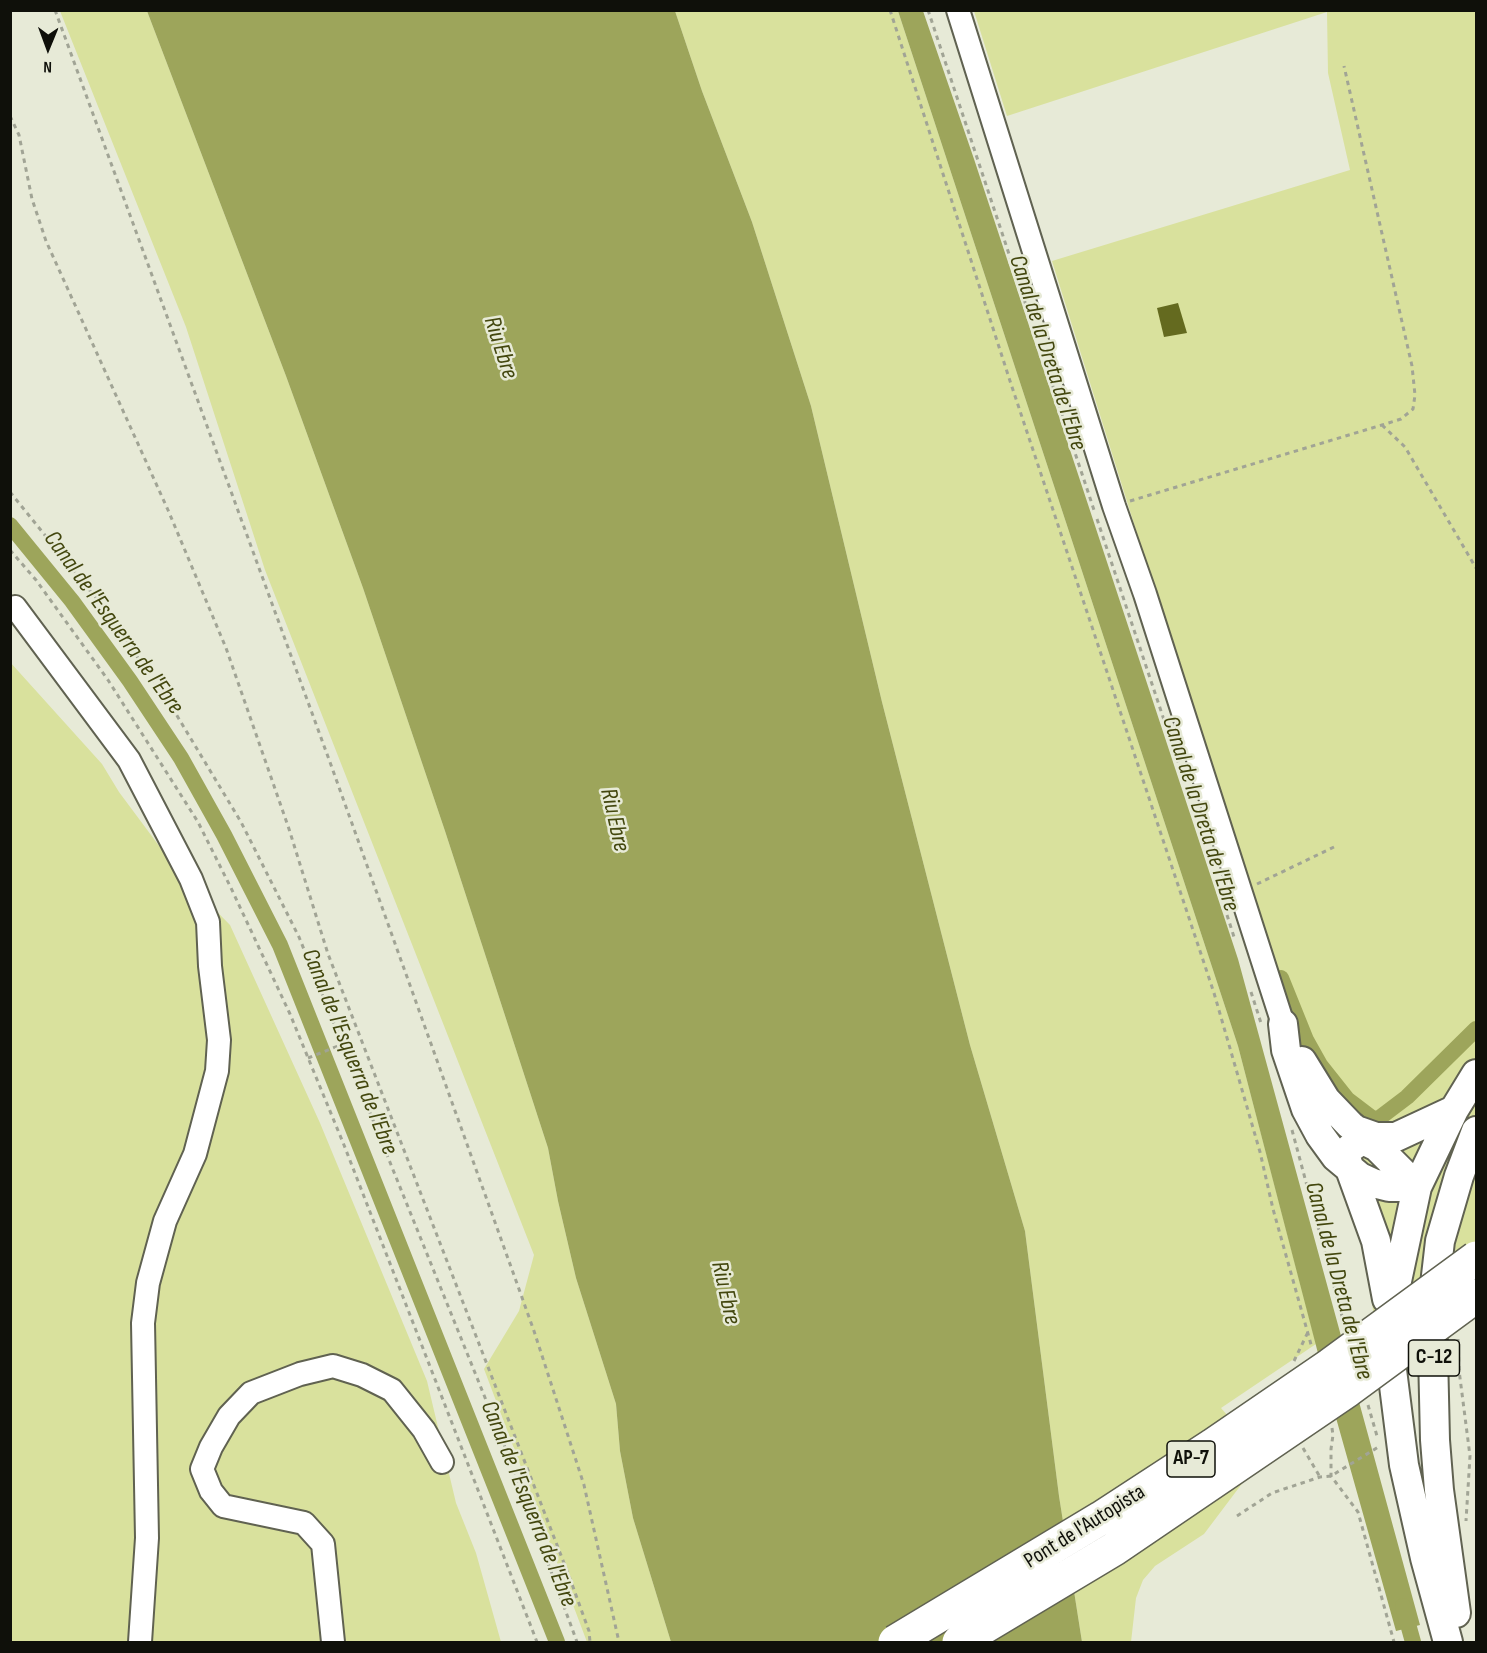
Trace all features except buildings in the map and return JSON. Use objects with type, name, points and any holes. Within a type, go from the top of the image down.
[{"type":"highway","name":"Pont de l'Autopista","points":[[895,1642],[1101,1518],[1213,1445],[1330,1365],[1476,1258]]},
{"type":"highway","name":"Pont de l'Autopista","points":[[959,1642],[1114,1549],[1348,1390],[1476,1296]]},
{"type":"main road","points":[[1273,1028],[1306,1068],[1326,1100],[1417,1187]]},
{"type":"main road","points":[[1273,1028],[1286,1050],[1306,1109],[1326,1144],[1360,1177],[1381,1186],[1417,1187]]},
{"type":"main road","name":"C-12","points":[[1448,1642],[1425,1558],[1405,1468],[1391,1362],[1391,1336],[1397,1281],[1417,1187],[1454,1110],[1476,1074]]},
{"type":"main road","points":[[1350,1125],[1366,1135],[1396,1137],[1454,1110]]},
{"type":"main road","name":"C-12","points":[[1460,1642],[1439,1490],[1435,1440],[1432,1310],[1440,1241],[1459,1176],[1476,1131]]},
{"type":"main road","points":[[1377,1147],[1367,1142],[1355,1143],[1349,1149],[1346,1158],[1376,1241],[1384,1276],[1391,1336]]},
{"type":"street","points":[[958,10],[1114,506],[1145,594],[1239,892],[1273,1028]]},
{"type":"street","points":[[15,607],[129,760],[191,879],[208,922],[210,966],[219,1040],[217,1071],[195,1154],[165,1221],[148,1283],[143,1323],[147,1538],[140,1642]]},
{"type":"street","points":[[333,1642],[323,1544],[304,1523],[223,1506],[211,1491],[202,1469],[229,1416],[251,1393],[300,1374],[333,1366],[362,1375],[392,1390],[424,1430],[442,1461]]},
{"type":"path","points":[[55,10],[335,776],[534,1331],[584,1485],[620,1642]]},
{"type":"path","points":[[890,10],[1015,395],[1214,993],[1260,1152]]},
{"type":"path","points":[[928,10],[1184,781]]},
{"type":"path","points":[[1114,506],[1401,419],[1413,409],[1416,395],[1412,366],[1344,66]]},
{"type":"path","points":[[10,116],[19,135],[32,199],[46,241],[168,510],[226,648],[289,829],[328,954],[569,1576],[589,1631],[590,1642]]},
{"type":"path","points":[[1382,425],[1405,447],[1476,568]]},
{"type":"path","points":[[10,492],[104,608],[176,714],[241,822],[299,937],[509,1457],[577,1642]]},
{"type":"path","points":[[10,550],[36,579],[108,680],[198,822],[291,1014],[344,1144],[537,1642]]},
{"type":"path","points":[[1239,892],[1334,847]]},
{"type":"path","points":[[1226,913],[1236,943]]},
{"type":"path","points":[[1249,983],[1273,1028]]},
{"type":"path","points":[[308,1058],[343,1044]]},
{"type":"path","points":[[1291,1129],[1347,1335]]},
{"type":"path","points":[[1457,1335],[1470,1456],[1466,1528]]},
{"type":"path","points":[[1237,1516],[1272,1493],[1320,1477],[1331,1476],[1380,1446],[1365,1396]]},
{"type":"shaded area","points":[[60,11],[147,11],[286,376],[363,588],[548,1148],[576,1278],[616,1404],[620,1451],[633,1518],[671,1642],[587,1642],[484,1369],[519,1311],[534,1255],[265,570],[186,327]]},
{"type":"shaded area","points":[[675,11],[898,11],[1238,1046],[1316,1344],[1221,1408],[1248,1439],[1247,1477],[1204,1534],[1155,1566],[1143,1580],[1136,1598],[1131,1642],[1082,1642],[1059,1496],[1025,1231],[970,1045],[882,702],[811,406],[752,222],[702,91]]},
{"type":"shaded area","points":[[974,11],[1476,11],[1476,1313],[1383,1377],[1364,1250],[1339,1176],[1371,1127],[1318,1074],[1285,1008],[1052,261],[1350,170],[1328,73],[1327,12],[1007,116]]},
{"type":"shaded area","points":[[10,662],[102,764],[119,792],[180,874],[230,925],[320,1123],[427,1381],[456,1503],[476,1553],[501,1642],[11,1642]]},
{"type":"water","name":"Riu Ebre","points":[[147,11],[675,11],[702,91],[752,222],[811,406],[882,702],[970,1045],[1025,1231],[1059,1496],[1082,1642],[671,1642],[633,1518],[620,1451],[616,1404],[576,1278],[548,1148],[363,588],[286,376]]},
{"type":"water","points":[[898,11],[923,11],[1238,959],[1420,1625],[1396,1631],[1320,1361],[1238,1046]]},
{"type":"waterway","name":"Canal de l'Esquerra de l'Ebre","points":[[10,525],[72,601],[130,681],[181,758],[224,835],[280,945],[557,1642]]},
{"type":"waterway","points":[[1281,978],[1306,1040],[1320,1065],[1347,1099],[1372,1118],[1378,1119],[1407,1097],[1476,1029]]},
{"type":"waterway","name":"Canal de la Dreta de l'Ebre","points":[[1403,1606],[1413,1642]]}]
